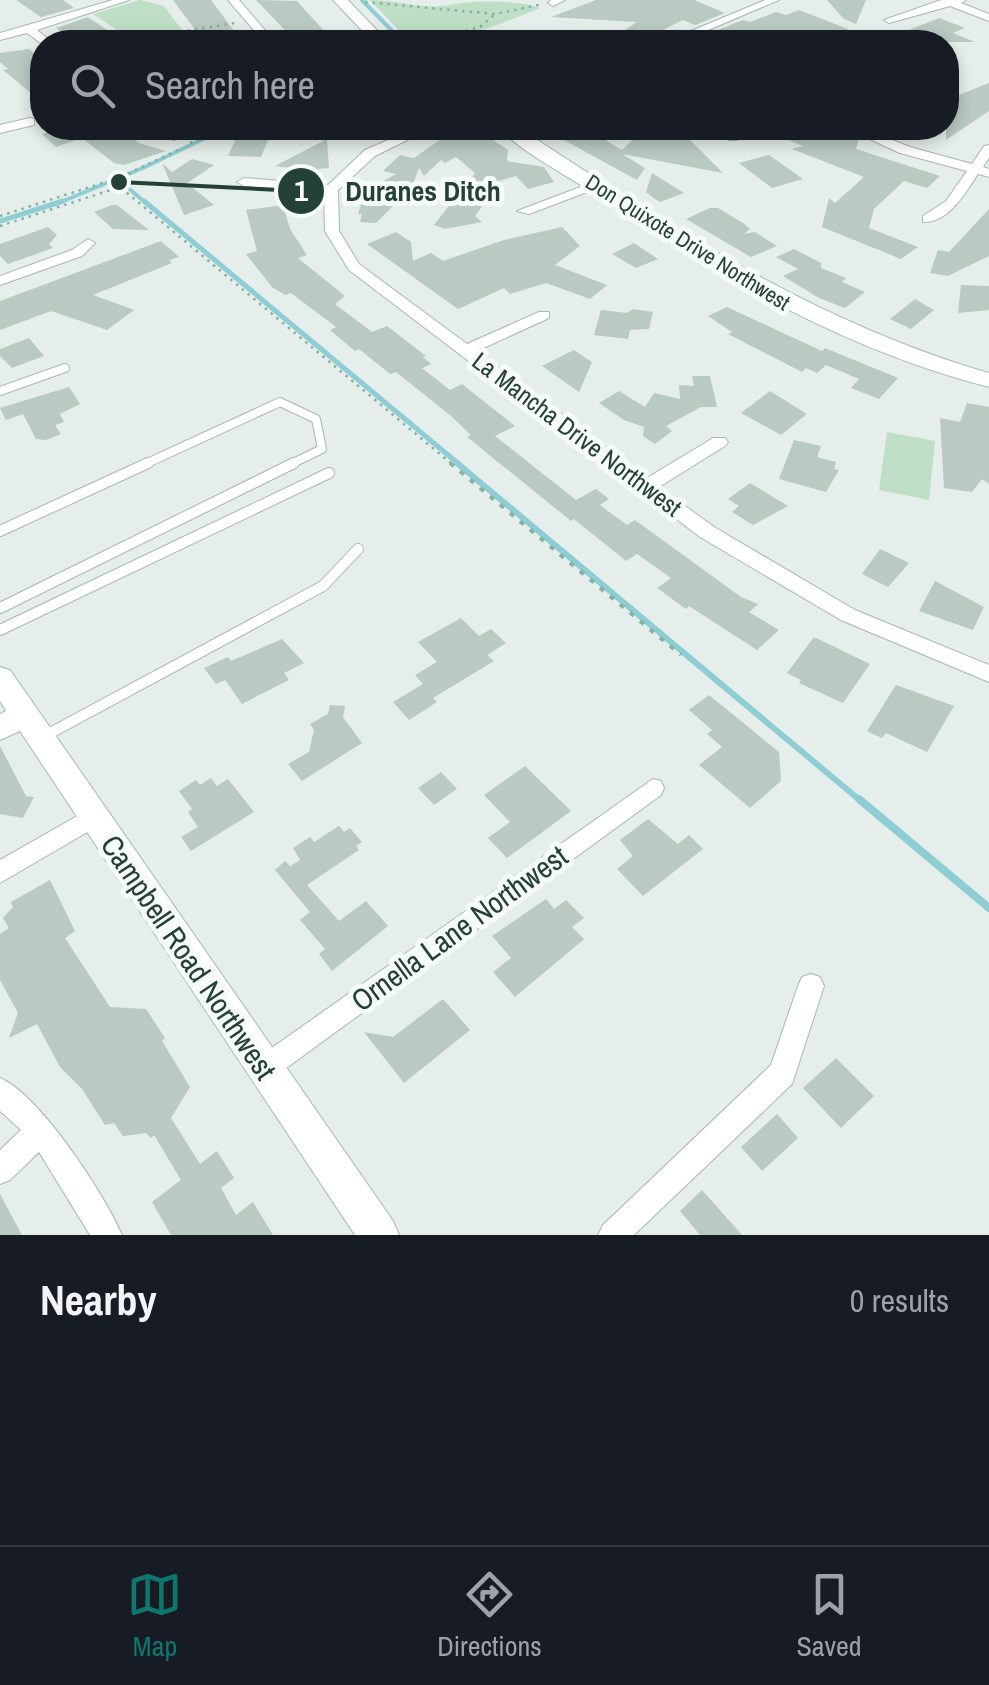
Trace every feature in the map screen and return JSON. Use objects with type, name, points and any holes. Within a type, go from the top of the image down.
[{"type":"street","points":[[0,36],[124,0]]},
{"type":"street","points":[[233,0],[259,30]]},
{"type":"street","points":[[340,0],[366,30]]},
{"type":"street","points":[[700,30],[774,0]]},
{"type":"street","points":[[889,20],[952,1],[989,18]]},
{"type":"street","points":[[26,27],[30,30]]},
{"type":"street","points":[[0,129],[30,122]]},
{"type":"street","points":[[244,182],[331,189],[370,153],[399,140]]},
{"type":"street","name":"Don Quixote Drive Northwest","points":[[526,140],[736,276],[808,314],[902,354],[989,380]]},
{"type":"street","points":[[881,140],[981,171]]},
{"type":"street","points":[[928,220],[951,204],[981,171],[989,149]]},
{"type":"street","points":[[524,211],[596,186]]},
{"type":"street","name":"La Mancha Drive Northwest","points":[[331,189],[328,226],[337,248],[354,267],[707,532],[779,578],[881,630],[989,674]]},
{"type":"street","points":[[0,282],[77,253],[88,243]]},
{"type":"street","points":[[465,352],[544,314]]},
{"type":"street","points":[[647,486],[720,442]]},
{"type":"street","name":"Campbell Road Northwest","points":[[0,678],[22,727],[94,817],[379,1235]]},
{"type":"street","name":"Ornella Lane Northwest","points":[[265,1068],[652,788]]},
{"type":"street","points":[[0,872],[94,817]]},
{"type":"street","points":[[613,1235],[782,1074],[811,986]]},
{"type":"street","points":[[0,1092],[42,1130],[108,1235]]},
{"type":"street","points":[[0,1170],[42,1130]]},
{"type":"lane","points":[[0,392],[65,368]]},
{"type":"lane","points":[[0,531],[280,402],[316,419],[322,449],[0,608]]},
{"type":"lane","points":[[0,630],[329,472]]},
{"type":"lane","points":[[22,727],[324,586],[358,549]]},
{"type":"path","points":[[366,2],[495,14],[557,1]]},
{"type":"path","points":[[466,30],[480,26],[495,14]]},
{"type":"path","points":[[192,30],[250,20]]},
{"type":"path","points":[[0,216],[118,179],[198,140]]},
{"type":"path","points":[[118,179],[682,654]]},
{"type":"path","points":[[0,226],[122,185]]},
{"type":"green space","points":[[140,0],[164,6],[182,30],[117,30],[93,14]]},
{"type":"green space","points":[[370,0],[430,6],[520,3],[540,8],[479,30],[399,30]]},
{"type":"green space","points":[[887,432],[935,441],[929,500],[879,490]]},
{"type":"building","points":[[16,0],[63,0],[74,8],[41,17]]},
{"type":"building","points":[[173,0],[211,0],[233,30],[195,30]]},
{"type":"building","points":[[256,0],[297,1],[323,30],[285,30]]},
{"type":"building","points":[[596,0],[694,0],[725,13],[695,25],[683,20],[663,30],[625,30],[637,22],[551,17]]},
{"type":"building","points":[[827,0],[866,0],[856,24],[844,19]]},
{"type":"building","points":[[799,10],[848,29],[718,30],[776,12],[786,15]]},
{"type":"building","points":[[88,17],[107,30],[59,30],[56,28]]},
{"type":"building","points":[[939,18],[965,28],[959,30],[909,30]]},
{"type":"building","points":[[30,50],[30,92],[3,70],[8,69],[0,62],[0,53]]},
{"type":"building","points":[[989,83],[989,111],[959,131],[959,95]]},
{"type":"building","points":[[48,140],[76,140],[56,147]]},
{"type":"building","points":[[85,140],[134,140],[166,151],[124,165],[114,163]]},
{"type":"building","points":[[235,140],[268,140],[261,157],[228,156]]},
{"type":"building","points":[[325,140],[327,140],[329,168],[275,166]]},
{"type":"building","points":[[439,140],[493,140],[508,150],[507,161],[544,167],[554,182],[528,189],[516,176],[485,185],[492,193],[475,216],[482,222],[445,229],[434,225],[475,173],[456,157],[445,163],[441,160],[424,176],[419,168],[412,187],[376,223],[360,222],[362,214],[358,214],[365,191],[396,174],[383,171],[400,155],[414,158]]},
{"type":"building","points":[[564,140],[605,140],[622,150],[632,140],[690,140],[723,173],[622,154],[645,168],[637,180]]},
{"type":"building","points":[[788,140],[858,140],[856,149],[940,176],[927,188],[904,181],[874,209],[869,228],[918,247],[901,259],[822,227],[829,198],[835,203],[864,177],[792,149],[803,146]]},
{"type":"building","points":[[769,155],[803,179],[772,188],[739,163]]},
{"type":"building","points":[[192,159],[214,165],[187,183],[214,205],[184,215],[162,163],[172,172]]},
{"type":"building","points":[[652,173],[684,193],[660,202],[655,199],[646,192]]},
{"type":"building","points":[[112,205],[149,230],[113,229],[94,212]]},
{"type":"building","points":[[283,205],[290,229],[307,255],[298,258],[345,296],[335,304],[372,332],[387,326],[426,356],[423,357],[431,364],[422,368],[450,390],[462,384],[515,426],[495,436],[576,500],[596,489],[609,499],[600,505],[627,525],[635,520],[741,597],[758,604],[749,612],[779,630],[757,650],[689,606],[686,609],[657,588],[671,578],[637,554],[626,561],[574,519],[571,521],[467,437],[471,435],[451,416],[396,372],[390,374],[359,349],[355,351],[330,330],[336,327],[291,293],[285,295],[272,287],[246,254],[257,251],[246,210]]},
{"type":"building","points":[[718,208],[743,223],[750,229],[744,234],[755,232],[777,246],[751,257],[686,219]]},
{"type":"building","points":[[989,209],[989,256],[948,276],[930,273],[938,250],[949,252]]},
{"type":"building","points":[[48,227],[57,235],[49,244],[53,248],[8,264],[0,256],[0,244]]},
{"type":"building","points":[[562,227],[580,246],[555,265],[607,285],[590,299],[546,283],[510,294],[504,288],[458,309],[367,244],[396,232],[411,242],[413,261],[431,253],[443,261],[504,240]]},
{"type":"building","points":[[161,241],[179,257],[93,295],[134,310],[107,330],[51,311],[0,330],[0,301]]},
{"type":"building","points":[[634,243],[658,259],[636,268],[612,254]]},
{"type":"building","points":[[794,249],[821,263],[821,268],[846,278],[842,282],[865,292],[845,308],[819,298],[783,276],[798,269],[776,257]]},
{"type":"building","points":[[961,285],[989,286],[989,310],[958,313]]},
{"type":"building","points":[[915,299],[934,310],[911,329],[890,319]]},
{"type":"building","points":[[727,307],[822,351],[825,348],[898,378],[879,399],[851,388],[859,379],[826,365],[817,373],[806,368],[802,372],[728,334],[732,332],[708,316]]},
{"type":"building","points":[[633,309],[653,312],[649,329],[630,330],[628,339],[594,335],[601,310],[627,313]]},
{"type":"building","points":[[29,338],[44,356],[12,368],[0,356],[0,349]]},
{"type":"building","points":[[574,350],[592,362],[579,392],[542,366]]},
{"type":"building","points":[[692,376],[710,376],[717,407],[701,407],[666,426],[672,431],[655,444],[643,436],[644,427],[624,420],[599,403],[619,391],[645,407],[654,393],[680,399],[679,385],[694,386]]},
{"type":"building","points":[[69,387],[80,404],[60,414],[64,422],[55,425],[61,434],[46,440],[36,439],[23,414],[6,420],[0,408]]},
{"type":"building","points":[[770,391],[807,414],[781,435],[741,413]]},
{"type":"building","points":[[967,403],[989,407],[989,484],[982,479],[972,492],[944,488],[940,418],[960,422]]},
{"type":"building","points":[[794,440],[821,446],[817,457],[836,462],[834,469],[839,470],[826,492],[779,479]]},
{"type":"building","points":[[750,483],[788,506],[753,525],[732,512],[739,506],[728,499]]},
{"type":"building","points":[[880,549],[909,563],[888,587],[862,574]]},
{"type":"building","points":[[935,581],[984,607],[973,630],[919,611]]},
{"type":"building","points":[[461,618],[479,636],[491,629],[506,643],[487,655],[494,661],[433,698],[437,702],[409,720],[393,702],[423,684],[415,675],[437,662],[418,642]]},
{"type":"building","points":[[814,637],[870,664],[843,703],[799,683],[801,680],[787,673]]},
{"type":"building","points":[[282,639],[304,663],[284,673],[289,680],[242,704],[225,680],[216,684],[204,668],[228,657],[231,661]]},
{"type":"building","points":[[896,685],[954,706],[927,752],[886,733],[882,738],[867,731]]},
{"type":"building","points":[[709,695],[779,752],[781,781],[750,808],[699,765],[722,747],[707,734],[712,730],[689,710]]},
{"type":"building","points":[[330,705],[345,706],[343,717],[362,743],[302,781],[288,764],[309,752],[314,730],[310,724],[328,714]]},
{"type":"building","points":[[0,746],[26,796],[34,797],[23,818],[0,814]]},
{"type":"building","points":[[525,766],[571,811],[507,858],[488,838],[510,822],[484,795]]},
{"type":"building","points":[[441,772],[457,789],[434,805],[418,788]]},
{"type":"building","points":[[211,778],[217,786],[228,779],[254,812],[191,851],[181,837],[198,827],[188,812],[192,809],[179,791],[196,780],[200,785]]},
{"type":"building","points":[[648,819],[678,844],[689,835],[703,849],[643,896],[617,869],[633,856],[620,840]]},
{"type":"building","points":[[339,826],[344,832],[350,828],[362,842],[356,846],[359,850],[307,885],[339,921],[366,901],[388,926],[332,971],[319,954],[325,949],[300,920],[310,912],[275,870],[285,861],[290,866],[300,860],[293,848],[310,837],[314,842]]},
{"type":"building","points":[[50,880],[75,931],[65,938],[110,1007],[146,1009],[190,1087],[171,1118],[200,1164],[217,1151],[234,1178],[221,1188],[236,1215],[253,1202],[273,1235],[171,1235],[152,1202],[181,1180],[154,1135],[123,1136],[114,1123],[105,1125],[82,1089],[60,1067],[37,1024],[9,1038],[18,1013],[0,980],[0,934],[9,928],[3,918],[13,907],[11,902]]},
{"type":"building","points":[[546,899],[554,909],[566,900],[584,918],[572,927],[584,939],[515,997],[493,972],[511,958],[492,936]]},
{"type":"building","points":[[443,999],[470,1030],[404,1083],[364,1032],[393,1037]]},
{"type":"building","points":[[836,1058],[874,1096],[841,1128],[803,1088]]},
{"type":"building","points":[[777,1114],[798,1138],[762,1171],[741,1147]]},
{"type":"building","points":[[702,1190],[742,1235],[700,1235],[680,1211]]},
{"type":"building","points":[[0,1194],[22,1235],[0,1235]]},
{"type":"waterway","points":[[362,0],[391,30]]},
{"type":"waterway","points":[[56,204],[201,140]]},
{"type":"waterway","points":[[127,187],[147,204]]},
{"type":"waterway","points":[[0,221],[63,201]]},
{"type":"waterway","points":[[144,201],[460,465]]},
{"type":"waterway","points":[[457,463],[862,802]]},
{"type":"waterway","points":[[859,799],[989,908]]},
{"type":"place","name":"Duranes Ditch","points":[[119,182]]}]
